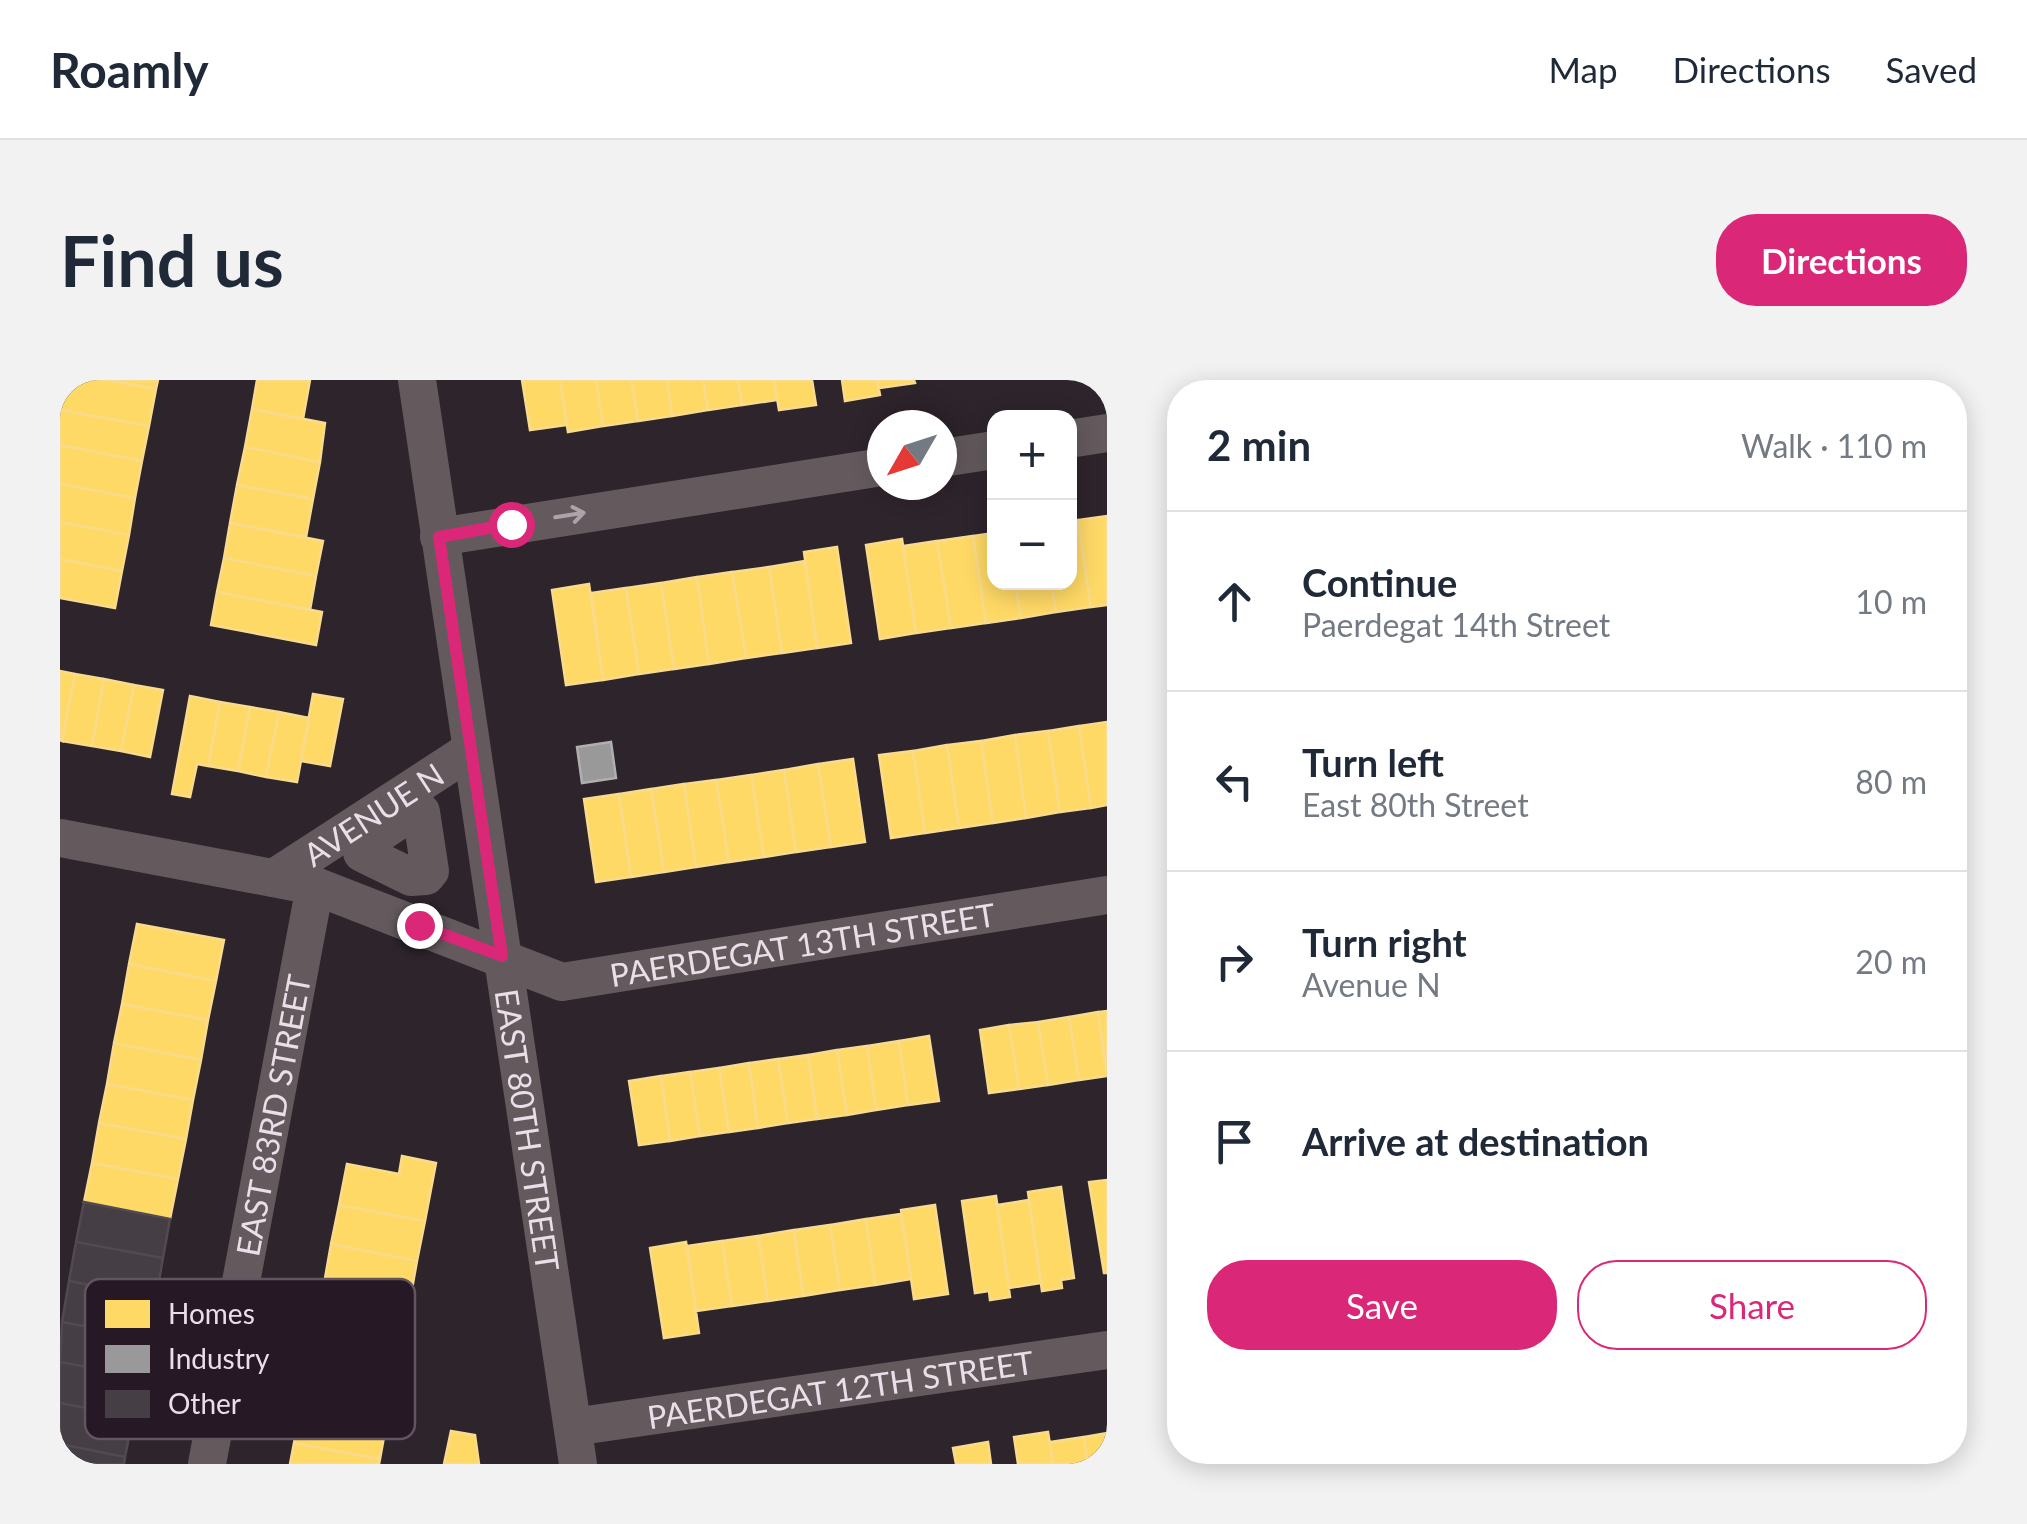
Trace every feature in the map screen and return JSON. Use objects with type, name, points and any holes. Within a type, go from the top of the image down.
[{"type":"street","name":"EAST 80TH STREET","points":[[417,380],[578,1464]]},
{"type":"street","points":[[1077,438],[1107,433]]},
{"type":"street","points":[[957,456],[987,451]]},
{"type":"street","points":[[439,537],[867,469]]},
{"type":"street","name":"AVENUE N","points":[[274,878],[471,750]]},
{"type":"street","name":"AVENUE N","points":[[60,838],[316,886],[502,956]]},
{"type":"street","name":"EAST 83RD STREET","points":[[242,1279],[316,886]]},
{"type":"street","name":"PAERDEGAT 13TH STREET","points":[[502,956],[562,982],[1107,895]]},
{"type":"street","name":"PAERDEGAT 12TH STREET","points":[[573,1427],[1107,1350]]},
{"type":"street","name":"EAST 83RD STREET","points":[[207,1464],[212,1439]]},
{"type":"building: Homes","points":[[62,380],[107,380],[156,389],[149,426],[60,410]]},
{"type":"building: Homes","points":[[107,380],[158,380],[156,389]]},
{"type":"building: Homes","points":[[257,380],[310,380],[303,419],[252,409]]},
{"type":"building: Homes","points":[[522,380],[560,380],[567,425],[530,430]]},
{"type":"building: Homes","points":[[560,380],[596,380],[603,426],[568,432]]},
{"type":"building: Homes","points":[[596,380],[631,380],[638,421],[603,426]]},
{"type":"building: Homes","points":[[631,380],[667,380],[672,416],[638,421]]},
{"type":"building: Homes","points":[[667,380],[703,380],[708,410],[672,416]]},
{"type":"building: Homes","points":[[703,380],[738,380],[742,405],[708,410]]},
{"type":"building: Homes","points":[[738,380],[774,380],[777,400],[742,405]]},
{"type":"building: Homes","points":[[774,380],[812,380],[816,405],[779,410]]},
{"type":"building: Homes","points":[[842,380],[877,380],[880,395],[845,401]]},
{"type":"building: Homes","points":[[877,380],[914,380],[915,383],[879,388]]},
{"type":"building: Homes","points":[[252,409],[325,423],[320,462],[245,447]]},
{"type":"building: Homes","points":[[60,410],[149,426],[142,461],[60,445]]},
{"type":"building: Homes","points":[[60,445],[142,461],[135,498],[60,484]]},
{"type":"building: Homes","points":[[245,447],[320,462],[313,499],[237,485]]},
{"type":"building: Homes","points":[[60,484],[135,498],[129,535],[60,522]]},
{"type":"building: Homes","points":[[237,485],[313,499],[306,537],[230,523]]},
{"type":"building: Homes","points":[[1107,516],[1107,605],[1091,607],[1078,520]]},
{"type":"building: Homes","points":[[1077,520],[1091,607],[1056,612],[1052,590],[1077,590]]},
{"type":"building: Homes","points":[[60,522],[129,535],[122,571],[60,559]]},
{"type":"building: Homes","points":[[230,523],[323,541],[316,576],[224,558]]},
{"type":"building: Homes","points":[[987,534],[987,590],[1016,590],[1021,618],[986,623],[973,536]]},
{"type":"building: Homes","points":[[973,536],[986,623],[951,628],[937,541]]},
{"type":"building: Homes","points":[[902,539],[916,633],[880,639],[866,545]]},
{"type":"building: Homes","points":[[937,541],[951,628],[916,633],[903,546]]},
{"type":"building: Homes","points":[[837,547],[851,643],[817,648],[804,552]]},
{"type":"building: Homes","points":[[224,558],[316,576],[310,610],[217,592]]},
{"type":"building: Homes","points":[[60,559],[122,571],[115,608],[60,598]]},
{"type":"building: Homes","points":[[805,561],[817,648],[782,653],[769,567]]},
{"type":"building: Homes","points":[[769,567],[782,653],[746,658],[732,572]]},
{"type":"building: Homes","points":[[732,572],[746,658],[709,664],[697,577]]},
{"type":"building: Homes","points":[[697,577],[709,664],[674,669],[661,583]]},
{"type":"building: Homes","points":[[661,583],[674,669],[639,674],[626,588]]},
{"type":"building: Homes","points":[[589,584],[603,680],[566,685],[552,590]]},
{"type":"building: Homes","points":[[626,588],[639,674],[603,680],[591,593]]},
{"type":"building: Homes","points":[[1016,590],[1052,590],[1056,612],[1021,618]]},
{"type":"building: Homes","points":[[217,592],[322,612],[316,645],[211,625]]},
{"type":"building: Homes","points":[[60,671],[75,674],[62,741],[60,740]]},
{"type":"building: Homes","points":[[75,674],[104,679],[92,746],[62,741]]},
{"type":"building: Homes","points":[[104,679],[134,685],[121,751],[92,746]]},
{"type":"building: Homes","points":[[134,685],[163,690],[150,757],[121,751]]},
{"type":"building: Homes","points":[[313,694],[343,699],[330,766],[301,761]]},
{"type":"building: Homes","points":[[190,696],[220,702],[208,766],[197,764],[190,797],[172,794]]},
{"type":"building: Homes","points":[[220,702],[250,707],[238,771],[208,766]]},
{"type":"building: Homes","points":[[250,707],[279,712],[266,777],[238,771]]},
{"type":"building: Homes","points":[[279,712],[309,718],[297,782],[266,777]]},
{"type":"building: Homes","points":[[1107,722],[1107,805],[1091,808],[1079,726]]},
{"type":"building: Homes","points":[[1079,726],[1091,808],[1060,812],[1048,731]]},
{"type":"building: Homes","points":[[1048,731],[1060,812],[1026,818],[1015,735]]},
{"type":"building: Homes","points":[[1015,735],[1026,818],[993,823],[981,741]]},
{"type":"building: Homes","points":[[981,741],[993,823],[959,828],[947,745]]},
{"type":"building: Homes","points":[[947,745],[959,828],[925,833],[913,751]]},
{"type":"building: Homes","points":[[913,751],[925,833],[891,838],[879,755]]},
{"type":"building: Homes","points":[[853,759],[865,842],[831,847],[818,764]]},
{"type":"building: Homes","points":[[818,764],[831,847],[796,852],[784,770]]},
{"type":"building: Homes","points":[[784,770],[796,852],[764,857],[751,775]]},
{"type":"building: Homes","points":[[751,775],[764,857],[729,862],[716,780]]},
{"type":"building: Homes","points":[[716,780],[729,862],[696,867],[684,784]]},
{"type":"building: Homes","points":[[684,784],[696,867],[664,872],[651,789]]},
{"type":"building: Homes","points":[[651,789],[664,872],[631,877],[619,794]]},
{"type":"building: Homes","points":[[619,794],[631,877],[596,882],[584,799]]},
{"type":"building: Homes","points":[[137,924],[224,940],[216,981],[129,964]]},
{"type":"building: Homes","points":[[129,964],[216,981],[208,1020],[122,1004]]},
{"type":"building: Homes","points":[[122,1004],[208,1020],[201,1060],[114,1043]]},
{"type":"building: Homes","points":[[1107,1011],[1107,1073],[1098,1012]]},
{"type":"building: Homes","points":[[1098,1012],[1107,1076],[1079,1080],[1069,1017]]},
{"type":"building: Homes","points":[[1069,1017],[1079,1080],[1048,1085],[1038,1022]]},
{"type":"building: Homes","points":[[1038,1022],[1048,1085],[1019,1089],[1009,1025]]},
{"type":"building: Homes","points":[[1009,1025],[1019,1089],[989,1093],[980,1030]]},
{"type":"building: Homes","points":[[929,1036],[939,1101],[908,1105],[899,1041]]},
{"type":"building: Homes","points":[[899,1041],[908,1105],[876,1110],[867,1046]]},
{"type":"building: Homes","points":[[114,1043],[201,1060],[193,1100],[107,1084]]},
{"type":"building: Homes","points":[[867,1046],[876,1110],[847,1115],[837,1050]]},
{"type":"building: Homes","points":[[837,1050],[847,1115],[817,1119],[808,1055]]},
{"type":"building: Homes","points":[[808,1055],[817,1119],[788,1123],[778,1059]]},
{"type":"building: Homes","points":[[778,1059],[788,1123],[758,1128],[749,1063]]},
{"type":"building: Homes","points":[[749,1063],[758,1128],[729,1132],[719,1068]]},
{"type":"building: Homes","points":[[719,1068],[729,1132],[700,1136],[690,1072]]},
{"type":"building: Homes","points":[[690,1072],[700,1136],[670,1141],[661,1076]]},
{"type":"building: Homes","points":[[661,1076],[670,1141],[639,1145],[629,1081]]},
{"type":"building: Homes","points":[[107,1084],[193,1100],[186,1139],[99,1123]]},
{"type":"building: Homes","points":[[99,1123],[186,1139],[178,1179],[92,1163]]},
{"type":"building: Homes","points":[[402,1156],[436,1163],[425,1221],[339,1205],[347,1164],[399,1174]]},
{"type":"building: Homes","points":[[92,1163],[178,1179],[170,1219],[84,1202]]},
{"type":"building: Homes","points":[[1107,1180],[1107,1273],[1104,1273],[1089,1182]]},
{"type":"building: Homes","points":[[1061,1187],[1074,1278],[1061,1280],[1062,1288],[1042,1291],[1028,1192]]},
{"type":"building: Homes","points":[[996,1196],[1010,1297],[990,1300],[989,1291],[975,1293],[962,1201]]},
{"type":"building: Homes","points":[[1029,1200],[1041,1283],[1009,1288],[997,1205]]},
{"type":"building: Homes","points":[[339,1205],[425,1221],[417,1261],[331,1244]]},
{"type":"building: Homes","points":[[935,1205],[948,1294],[914,1299],[901,1210]]},
{"type":"building: Homes","points":[[901,1214],[911,1279],[875,1285],[866,1219]]},
{"type":"building: Homes","points":[[866,1219],[875,1285],[840,1290],[830,1225]]},
{"type":"building: Homes","points":[[830,1225],[840,1290],[803,1296],[794,1230]]},
{"type":"building: Homes","points":[[794,1230],[803,1296],[768,1301],[758,1236]]},
{"type":"building: Homes","points":[[758,1236],[768,1301],[732,1306],[722,1241]]},
{"type":"building: Homes","points":[[722,1241],[732,1306],[696,1311],[687,1246]]},
{"type":"building: Homes","points":[[686,1242],[699,1333],[664,1338],[650,1248]]},
{"type":"building: Homes","points":[[331,1244],[417,1261],[414,1279],[325,1279]]},
{"type":"building: Homes","points":[[451,1431],[475,1435],[479,1464],[444,1464]]},
{"type":"building: Homes","points":[[1048,1432],[1053,1464],[1018,1464],[1014,1437]]},
{"type":"building: Homes","points":[[1107,1433],[1107,1464],[1088,1464],[1084,1437]]},
{"type":"building: Homes","points":[[1084,1437],[1088,1464],[1053,1464],[1050,1442]]},
{"type":"building: Homes","points":[[295,1439],[384,1439],[380,1459],[294,1443]]},
{"type":"building: Homes","points":[[988,1442],[991,1464],[956,1464],[953,1448]]},
{"type":"building: Homes","points":[[294,1443],[380,1459],[379,1464],[290,1464]]},
{"type":"building: Industry","points":[[611,742],[616,778],[582,783],[577,747]]},
{"type":"building: Other","points":[[84,1202],[170,1219],[163,1258],[76,1242]]},
{"type":"building: Other","points":[[76,1242],[163,1258],[159,1279],[85,1279],[85,1284],[69,1281]]},
{"type":"building: Other","points":[[69,1281],[85,1284],[85,1326],[62,1322]]},
{"type":"building: Other","points":[[62,1322],[85,1326],[85,1367],[60,1362]]},
{"type":"building: Other","points":[[60,1362],[85,1367],[85,1408],[60,1403]]},
{"type":"building: Other","points":[[60,1403],[85,1408],[85,1439],[129,1439],[125,1457],[60,1444]]},
{"type":"building: Other","points":[[60,1444],[125,1457],[124,1464],[60,1464]]},
{"type":"route","points":[[419,925],[502,956],[439,537],[511,524]]}]
